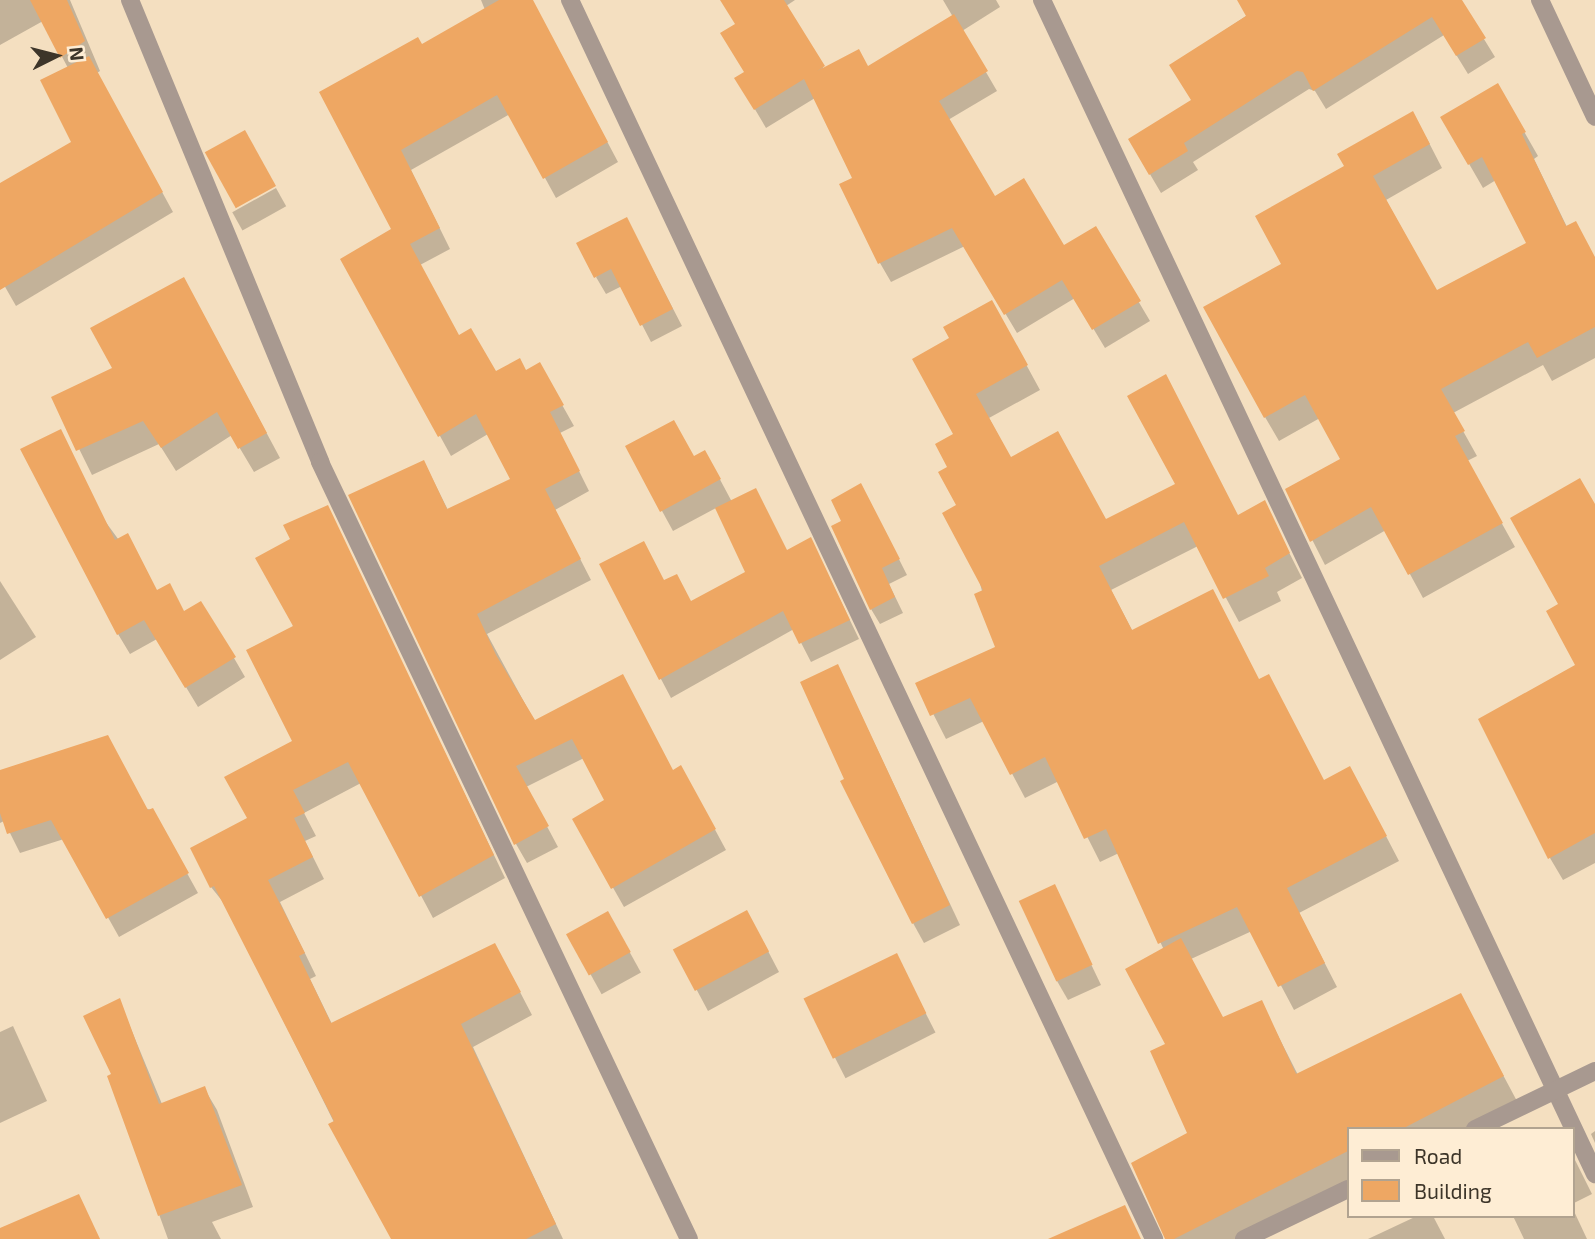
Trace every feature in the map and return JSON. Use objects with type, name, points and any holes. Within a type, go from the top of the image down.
[{"type":"street","points":[[130,0],[320,462],[689,1239]]},
{"type":"street","points":[[570,0],[1154,1239]]},
{"type":"street","points":[[1042,0],[1595,1174]]},
{"type":"street","points":[[1540,0],[1595,117]]},
{"type":"street","points":[[1479,1127],[1595,1071]]},
{"type":"street","points":[[1244,1239],[1346,1190]]},
{"type":"building","points":[[30,0],[67,0],[85,41],[60,58]]},
{"type":"building","points":[[499,0],[533,0],[608,142],[543,179],[497,95],[401,150],[440,228],[410,244],[459,335],[471,328],[496,371],[520,358],[526,370],[540,362],[564,405],[550,412],[580,471],[545,489],[581,559],[477,614],[496,655],[535,720],[623,674],[673,770],[681,765],[716,829],[611,889],[572,819],[604,800],[572,739],[516,766],[549,826],[514,845],[348,495],[424,460],[447,509],[510,479],[476,414],[438,437],[340,259],[391,229],[319,92],[418,37],[422,44]]},
{"type":"building","points":[[720,0],[784,0],[825,66],[817,71],[859,49],[868,66],[954,14],[988,71],[939,101],[995,196],[1024,178],[1064,245],[1096,226],[1141,301],[1092,330],[1062,280],[1004,315],[952,228],[878,264],[839,184],[852,178],[804,79],[754,110],[734,78],[744,72],[720,33],[735,24]]},
{"type":"building","points":[[1237,0],[1462,0],[1486,38],[1456,56],[1432,17],[1313,91],[1303,72],[1297,71],[1184,143],[1188,151],[1149,175],[1128,139],[1191,100],[1169,65],[1246,16]]},
{"type":"building","points":[[89,56],[163,192],[0,290],[0,183],[71,142],[40,80]]},
{"type":"building","points":[[1498,83],[1526,132],[1522,134],[1566,226],[1576,221],[1595,257],[1595,327],[1537,358],[1528,342],[1441,389],[1465,431],[1455,436],[1503,523],[1408,575],[1371,507],[1310,542],[1285,489],[1340,459],[1305,395],[1264,418],[1203,307],[1281,264],[1255,216],[1344,166],[1337,154],[1413,111],[1430,144],[1373,176],[1437,290],[1526,243],[1482,157],[1468,165],[1440,117]]},
{"type":"building","points":[[245,130],[276,186],[236,208],[205,152]]},
{"type":"building","points":[[627,217],[673,309],[640,326],[611,269],[594,278],[576,243]]},
{"type":"building","points":[[184,277],[267,433],[238,449],[217,412],[161,448],[143,421],[76,451],[51,397],[112,368],[90,328]]},
{"type":"building","points":[[992,300],[1028,365],[976,394],[1011,457],[1058,431],[1106,519],[1175,484],[1127,396],[1166,374],[1238,515],[1265,500],[1290,553],[1265,568],[1269,576],[1223,599],[1184,522],[1099,566],[1132,630],[1213,589],[1259,679],[1269,674],[1324,780],[1350,766],[1387,836],[1287,888],[1325,963],[1278,987],[1237,907],[1158,944],[1106,829],[1084,839],[1045,757],[1010,775],[970,698],[930,716],[915,683],[995,647],[974,594],[983,590],[942,513],[956,505],[938,472],[947,467],[935,444],[953,434],[912,359],[949,338],[943,327]]},
{"type":"building","points":[[674,420],[694,456],[705,450],[721,479],[660,512],[625,446]]},
{"type":"building","points":[[61,429],[115,540],[128,533],[157,590],[170,583],[184,611],[201,601],[236,657],[185,688],[144,620],[117,635],[20,449]]},
{"type":"building","points":[[1580,478],[1595,504],[1595,833],[1548,859],[1478,719],[1575,665],[1546,611],[1558,604],[1510,518]]},
{"type":"building","points":[[861,483],[900,559],[882,568],[895,597],[870,610],[831,526],[841,521],[831,500]]},
{"type":"building","points":[[756,488],[787,550],[811,537],[850,620],[799,644],[783,611],[659,680],[599,564],[644,541],[664,580],[677,574],[691,601],[745,572],[715,508]]},
{"type":"building","points":[[328,505],[494,855],[419,897],[348,762],[293,790],[305,813],[294,818],[313,857],[268,880],[305,953],[299,956],[331,1023],[495,943],[521,992],[461,1024],[556,1224],[526,1239],[391,1239],[328,1124],[334,1121],[214,886],[210,888],[190,848],[247,818],[224,777],[292,741],[246,650],[293,626],[255,558],[290,539],[283,525]]},
{"type":"building","points":[[838,664],[950,905],[912,924],[840,781],[844,779],[800,682]]},
{"type":"building","points":[[108,735],[148,810],[153,808],[189,873],[106,919],[51,820],[7,834],[0,813],[0,770]]},
{"type":"building","points":[[1055,884],[1093,965],[1056,982],[1019,901]]},
{"type":"building","points":[[747,910],[769,951],[695,991],[673,949]]},
{"type":"building","points":[[608,911],[631,952],[589,975],[566,934]]},
{"type":"building","points":[[1181,938],[1223,1017],[1262,1000],[1296,1074],[1461,993],[1504,1076],[1406,1127],[1346,1127],[1346,1152],[1174,1239],[1165,1239],[1131,1163],[1187,1133],[1150,1051],[1165,1044],[1125,969]]},
{"type":"building","points":[[897,953],[926,1013],[833,1059],[804,999]]},
{"type":"building","points":[[120,998],[159,1104],[205,1086],[242,1185],[158,1216],[107,1076],[111,1074],[83,1016]]},
{"type":"building","points":[[79,1194],[100,1239],[0,1239],[0,1228]]},
{"type":"building","points":[[1125,1205],[1141,1239],[1048,1239]]}]
